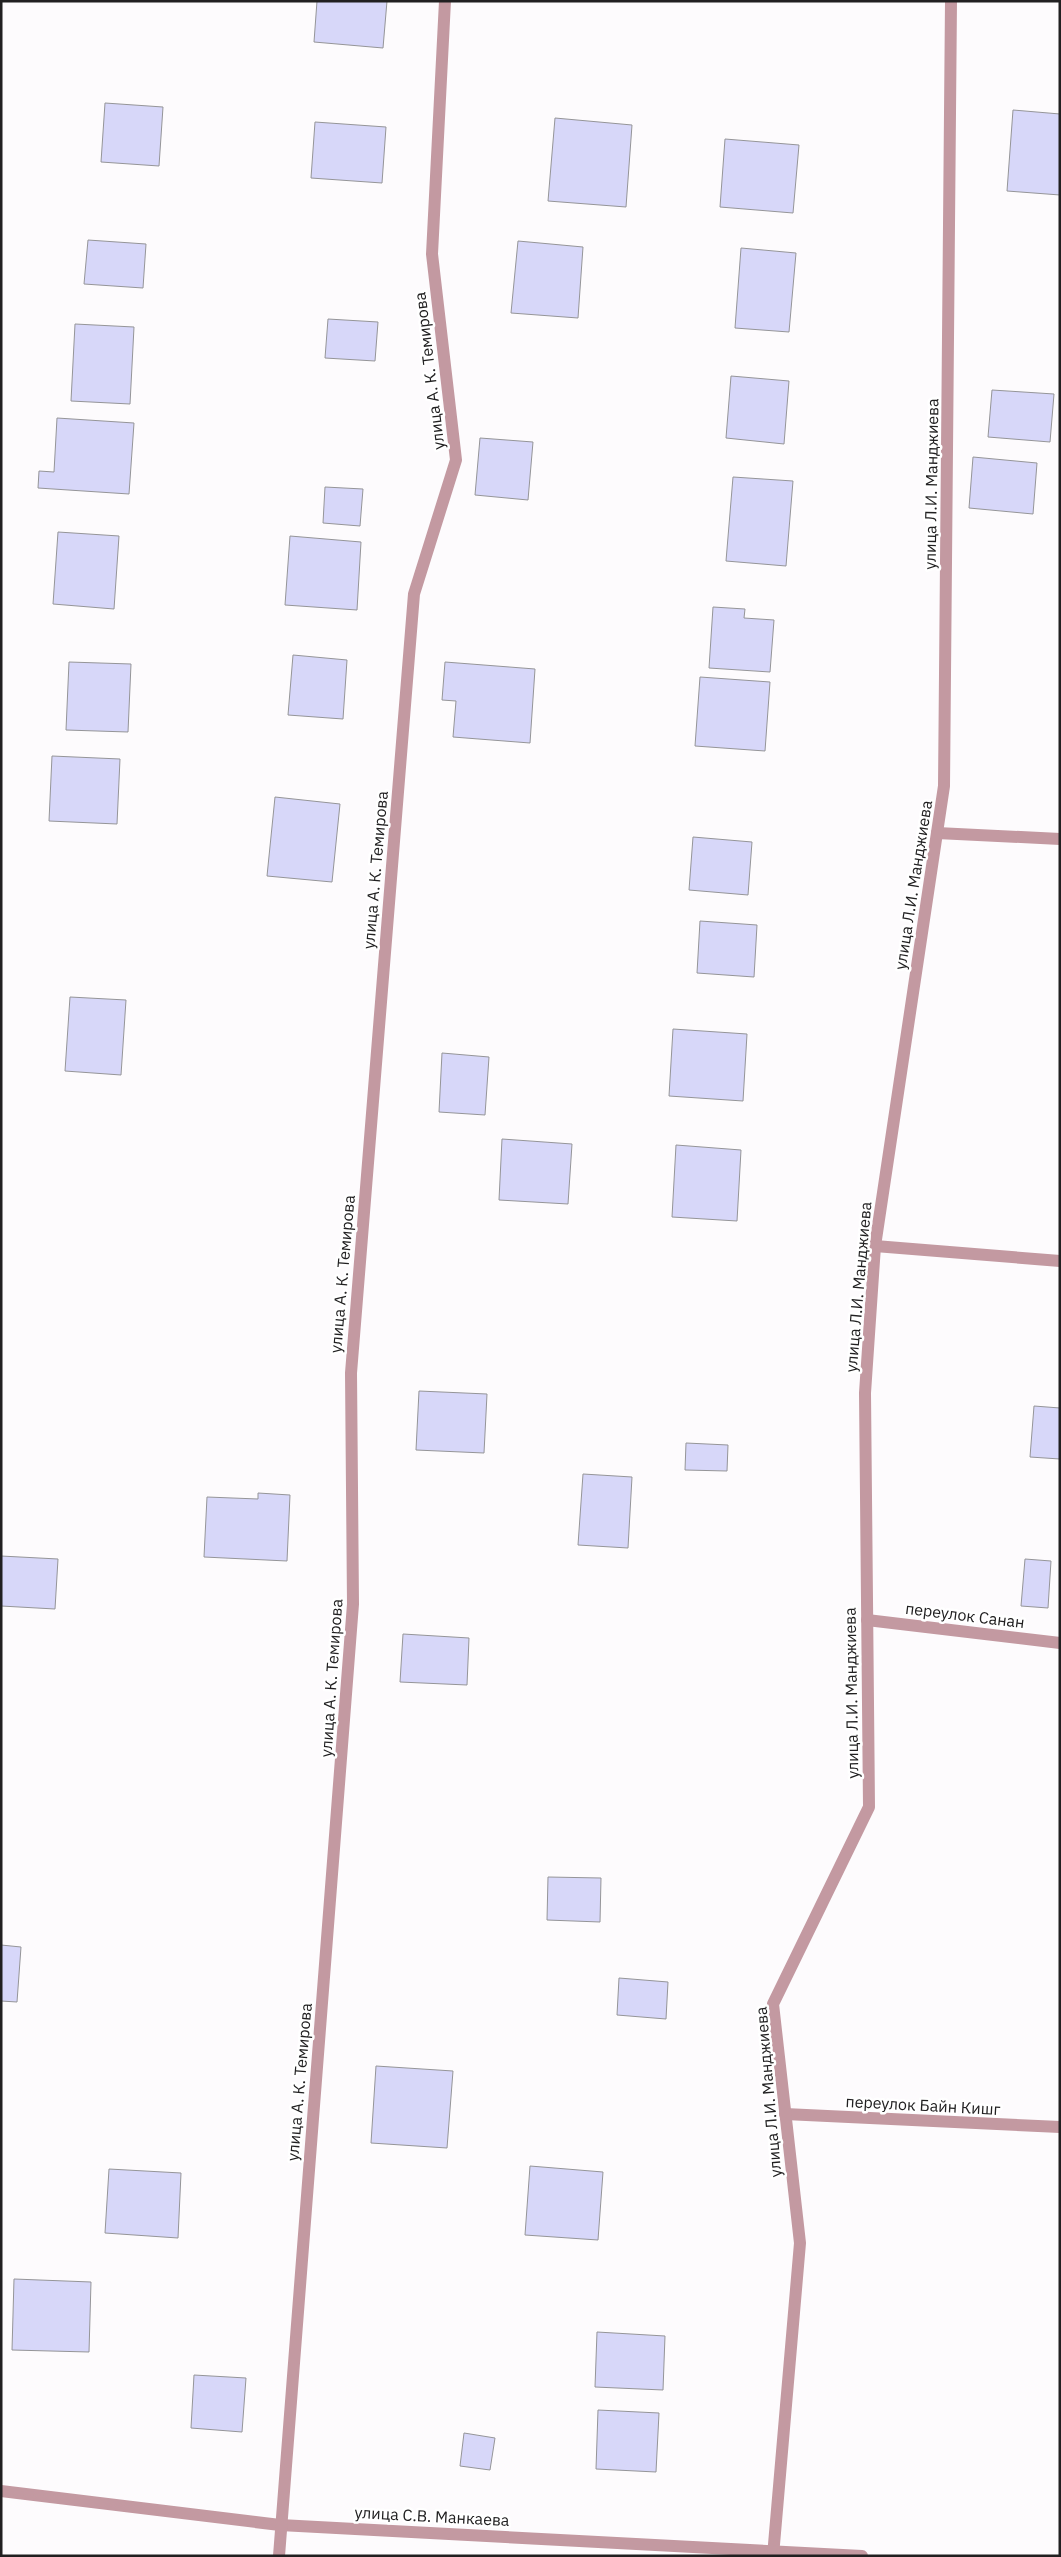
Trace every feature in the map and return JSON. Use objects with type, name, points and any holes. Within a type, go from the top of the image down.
[{"type":"street","name":"улица А. К. Темирова","points":[[279,2556],[353,1604],[350,1373],[414,594],[456,460],[432,254],[445,1]]},
{"type":"street","name":"улица Л.И. Манджиева","points":[[772,2552],[800,2243],[773,2004],[869,1807],[865,1393],[875,1246],[944,786],[951,1]]},
{"type":"street","points":[[938,833],[1060,839]]},
{"type":"street","points":[[875,1246],[1060,1261]]},
{"type":"street","name":"переулок Санан","points":[[867,1620],[1060,1643]]},
{"type":"street","name":"переулок Байн Кишг","points":[[785,2114],[1060,2127]]},
{"type":"street","name":"улица С.В. Манкаева","points":[[1,2491],[280,2525],[862,2556]]},
{"type":"building","points":[[317,1],[387,1],[383,48],[314,42]]},
{"type":"building","points":[[105,103],[163,107],[159,166],[101,162]]},
{"type":"building","points":[[1013,110],[1060,114],[1060,195],[1007,191]]},
{"type":"building","points":[[555,118],[632,125],[626,207],[548,201]]},
{"type":"building","points":[[315,122],[386,127],[382,183],[311,178]]},
{"type":"building","points":[[725,139],[799,145],[793,213],[720,207]]},
{"type":"building","points":[[88,240],[146,244],[143,288],[84,284]]},
{"type":"building","points":[[518,241],[583,247],[578,318],[511,313]]},
{"type":"building","points":[[741,248],[796,253],[789,332],[735,328]]},
{"type":"building","points":[[328,319],[378,322],[375,361],[325,358]]},
{"type":"building","points":[[75,324],[134,327],[130,404],[71,401]]},
{"type":"building","points":[[731,376],[789,381],[784,444],[726,438]]},
{"type":"building","points":[[992,390],[1054,394],[1050,442],[988,437]]},
{"type":"building","points":[[57,418],[134,423],[129,494],[38,488],[39,471],[54,472]]},
{"type":"building","points":[[480,438],[533,442],[528,500],[475,495]]},
{"type":"building","points":[[973,457],[1037,463],[1033,514],[969,508]]},
{"type":"building","points":[[733,477],[793,481],[786,566],[726,561]]},
{"type":"building","points":[[325,487],[363,489],[360,526],[323,523]]},
{"type":"building","points":[[58,532],[119,536],[114,609],[53,604]]},
{"type":"building","points":[[290,536],[361,542],[357,610],[285,605]]},
{"type":"building","points":[[713,607],[745,609],[744,618],[774,620],[770,672],[709,668]]},
{"type":"building","points":[[293,655],[347,660],[343,719],[288,715]]},
{"type":"building","points":[[69,662],[131,664],[128,732],[66,730]]},
{"type":"building","points":[[445,662],[535,669],[530,743],[453,737],[456,701],[442,700]]},
{"type":"building","points":[[700,677],[770,682],[765,751],[695,746]]},
{"type":"building","points":[[52,756],[120,759],[117,824],[49,821]]},
{"type":"building","points":[[275,797],[340,804],[332,882],[267,876]]},
{"type":"building","points":[[693,837],[752,842],[748,895],[689,890]]},
{"type":"building","points":[[700,921],[757,925],[754,977],[697,973]]},
{"type":"building","points":[[70,997],[126,1000],[121,1075],[65,1071]]},
{"type":"building","points":[[673,1029],[747,1034],[743,1101],[669,1096]]},
{"type":"building","points":[[442,1053],[489,1057],[485,1115],[439,1112]]},
{"type":"building","points":[[502,1139],[572,1144],[568,1204],[499,1200]]},
{"type":"building","points":[[676,1145],[741,1150],[737,1221],[672,1217]]},
{"type":"building","points":[[419,1391],[487,1394],[484,1453],[416,1450]]},
{"type":"building","points":[[1034,1406],[1060,1408],[1060,1459],[1030,1457]]},
{"type":"building","points":[[686,1443],[728,1445],[727,1471],[685,1470]]},
{"type":"building","points":[[583,1474],[632,1477],[628,1548],[578,1545]]},
{"type":"building","points":[[258,1493],[290,1495],[287,1561],[204,1557],[207,1497],[258,1499]]},
{"type":"building","points":[[1,1556],[58,1559],[55,1609],[1,1606]]},
{"type":"building","points":[[1025,1559],[1051,1561],[1048,1608],[1021,1606]]},
{"type":"building","points":[[403,1634],[469,1638],[467,1685],[400,1682]]},
{"type":"building","points":[[548,1877],[601,1878],[600,1922],[547,1920]]},
{"type":"building","points":[[1,1945],[21,1947],[17,2002],[1,2001]]},
{"type":"building","points":[[619,1978],[668,1982],[666,2019],[617,2015]]},
{"type":"building","points":[[376,2066],[453,2071],[447,2148],[371,2143]]},
{"type":"building","points":[[530,2166],[603,2172],[598,2240],[525,2235]]},
{"type":"building","points":[[109,2169],[181,2173],[178,2238],[105,2233]]},
{"type":"building","points":[[14,2279],[91,2282],[89,2352],[12,2350]]},
{"type":"building","points":[[597,2332],[665,2336],[663,2390],[595,2387]]},
{"type":"building","points":[[194,2375],[246,2378],[242,2432],[191,2428]]},
{"type":"building","points":[[598,2410],[659,2413],[656,2472],[596,2469]]},
{"type":"building","points":[[464,2433],[495,2438],[490,2470],[460,2466]]}]
